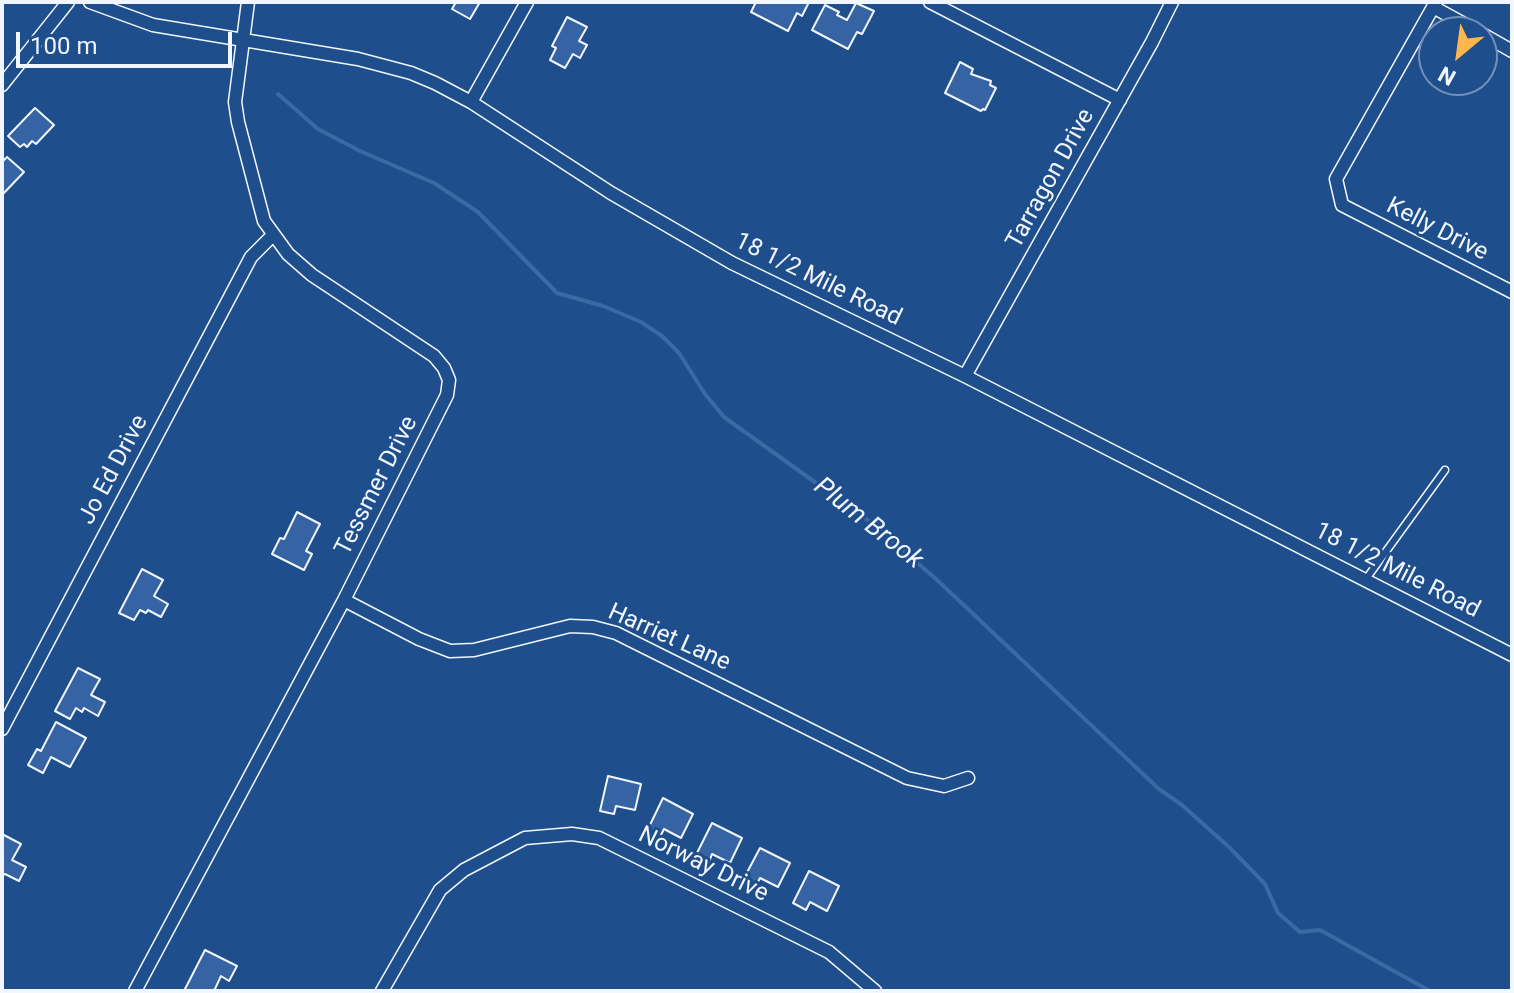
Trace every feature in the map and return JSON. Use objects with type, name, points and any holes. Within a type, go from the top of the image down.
[{"type":"street","points":[[2,85],[68,2]]},
{"type":"street","name":"18 1/2 Mile Road","points":[[90,2],[153,25],[385,65],[435,83],[471,102],[611,193],[732,263],[965,376],[1512,655]]},
{"type":"street","name":"Tessmer Drive","points":[[135,991],[344,600],[441,410],[449,380],[434,356],[312,275],[272,236],[264,221],[238,122],[235,88],[248,2]]},
{"type":"street","points":[[471,102],[527,2]]},
{"type":"street","points":[[930,2],[1120,100]]},
{"type":"street","name":"Tarragon Drive","points":[[965,376],[1172,2]]},
{"type":"street","points":[[1434,4],[1453,16]]},
{"type":"street","name":"Kelly Drive","points":[[1434,4],[1336,179],[1342,205],[1512,292]]},
{"type":"street","name":"Jo Ed Drive","points":[[2,729],[251,257],[272,236]]},
{"type":"street","name":"Harriet Lane","points":[[344,600],[419,639],[450,651],[474,650],[570,626],[593,627],[616,633],[907,778],[944,786],[968,778]]},
{"type":"street","name":"Norway Drive","points":[[382,991],[440,890],[464,870],[525,838],[572,834],[599,838],[829,952],[875,991]]},
{"type":"lane","points":[[1366,579],[1445,470]]},
{"type":"building","points":[[456,2],[480,2],[470,19],[452,9]]},
{"type":"building","points":[[756,2],[809,2],[802,16],[797,13],[788,31],[751,12]]},
{"type":"building","points":[[856,3],[874,11],[862,34],[857,32],[848,49],[812,30],[825,5],[847,20]]},
{"type":"building","points":[[567,17],[587,27],[579,41],[587,45],[580,58],[573,54],[565,68],[550,60],[556,48],[552,46]]},
{"type":"building","points":[[960,62],[973,69],[971,74],[991,81],[990,85],[996,88],[985,110],[981,111],[945,93]]},
{"type":"building","points":[[35,108],[54,125],[36,144],[32,141],[27,147],[24,144],[20,147],[8,136]]},
{"type":"building","points":[[7,157],[24,172],[2,195],[2,162]]},
{"type":"building","points":[[297,512],[320,524],[306,551],[312,554],[304,570],[272,554],[280,538],[284,539]]},
{"type":"building","points":[[142,569],[163,580],[154,596],[168,604],[161,617],[148,610],[146,613],[140,610],[134,620],[119,613]]},
{"type":"building","points":[[78,668],[100,679],[91,695],[105,702],[98,716],[84,708],[82,712],[76,708],[70,719],[55,711]]},
{"type":"building","points":[[56,722],[86,738],[70,767],[51,757],[43,773],[28,765],[37,749],[41,751]]},
{"type":"building","points":[[608,776],[641,784],[635,810],[616,806],[614,814],[600,811]]},
{"type":"building","points":[[663,798],[693,814],[681,838],[664,829],[660,837],[647,831]]},
{"type":"building","points":[[712,823],[742,838],[730,863],[712,854],[709,862],[696,855]]},
{"type":"building","points":[[2,834],[21,844],[12,860],[26,867],[19,881],[5,874],[2,876]]},
{"type":"building","points":[[760,848],[790,863],[778,887],[760,878],[756,886],[743,880]]},
{"type":"building","points":[[809,871],[839,886],[827,911],[810,902],[806,910],[793,903]]},
{"type":"building","points":[[205,950],[237,966],[229,981],[221,976],[214,991],[184,991]]},
{"type":"waterway","name":"Plum Brook","points":[[278,94],[318,129],[434,183],[478,212],[557,293],[603,306],[641,322],[662,336],[679,353],[724,417],[869,521],[936,579],[1159,789],[1230,848],[1265,884],[1278,913],[1300,932],[1320,930],[1430,991]]}]
